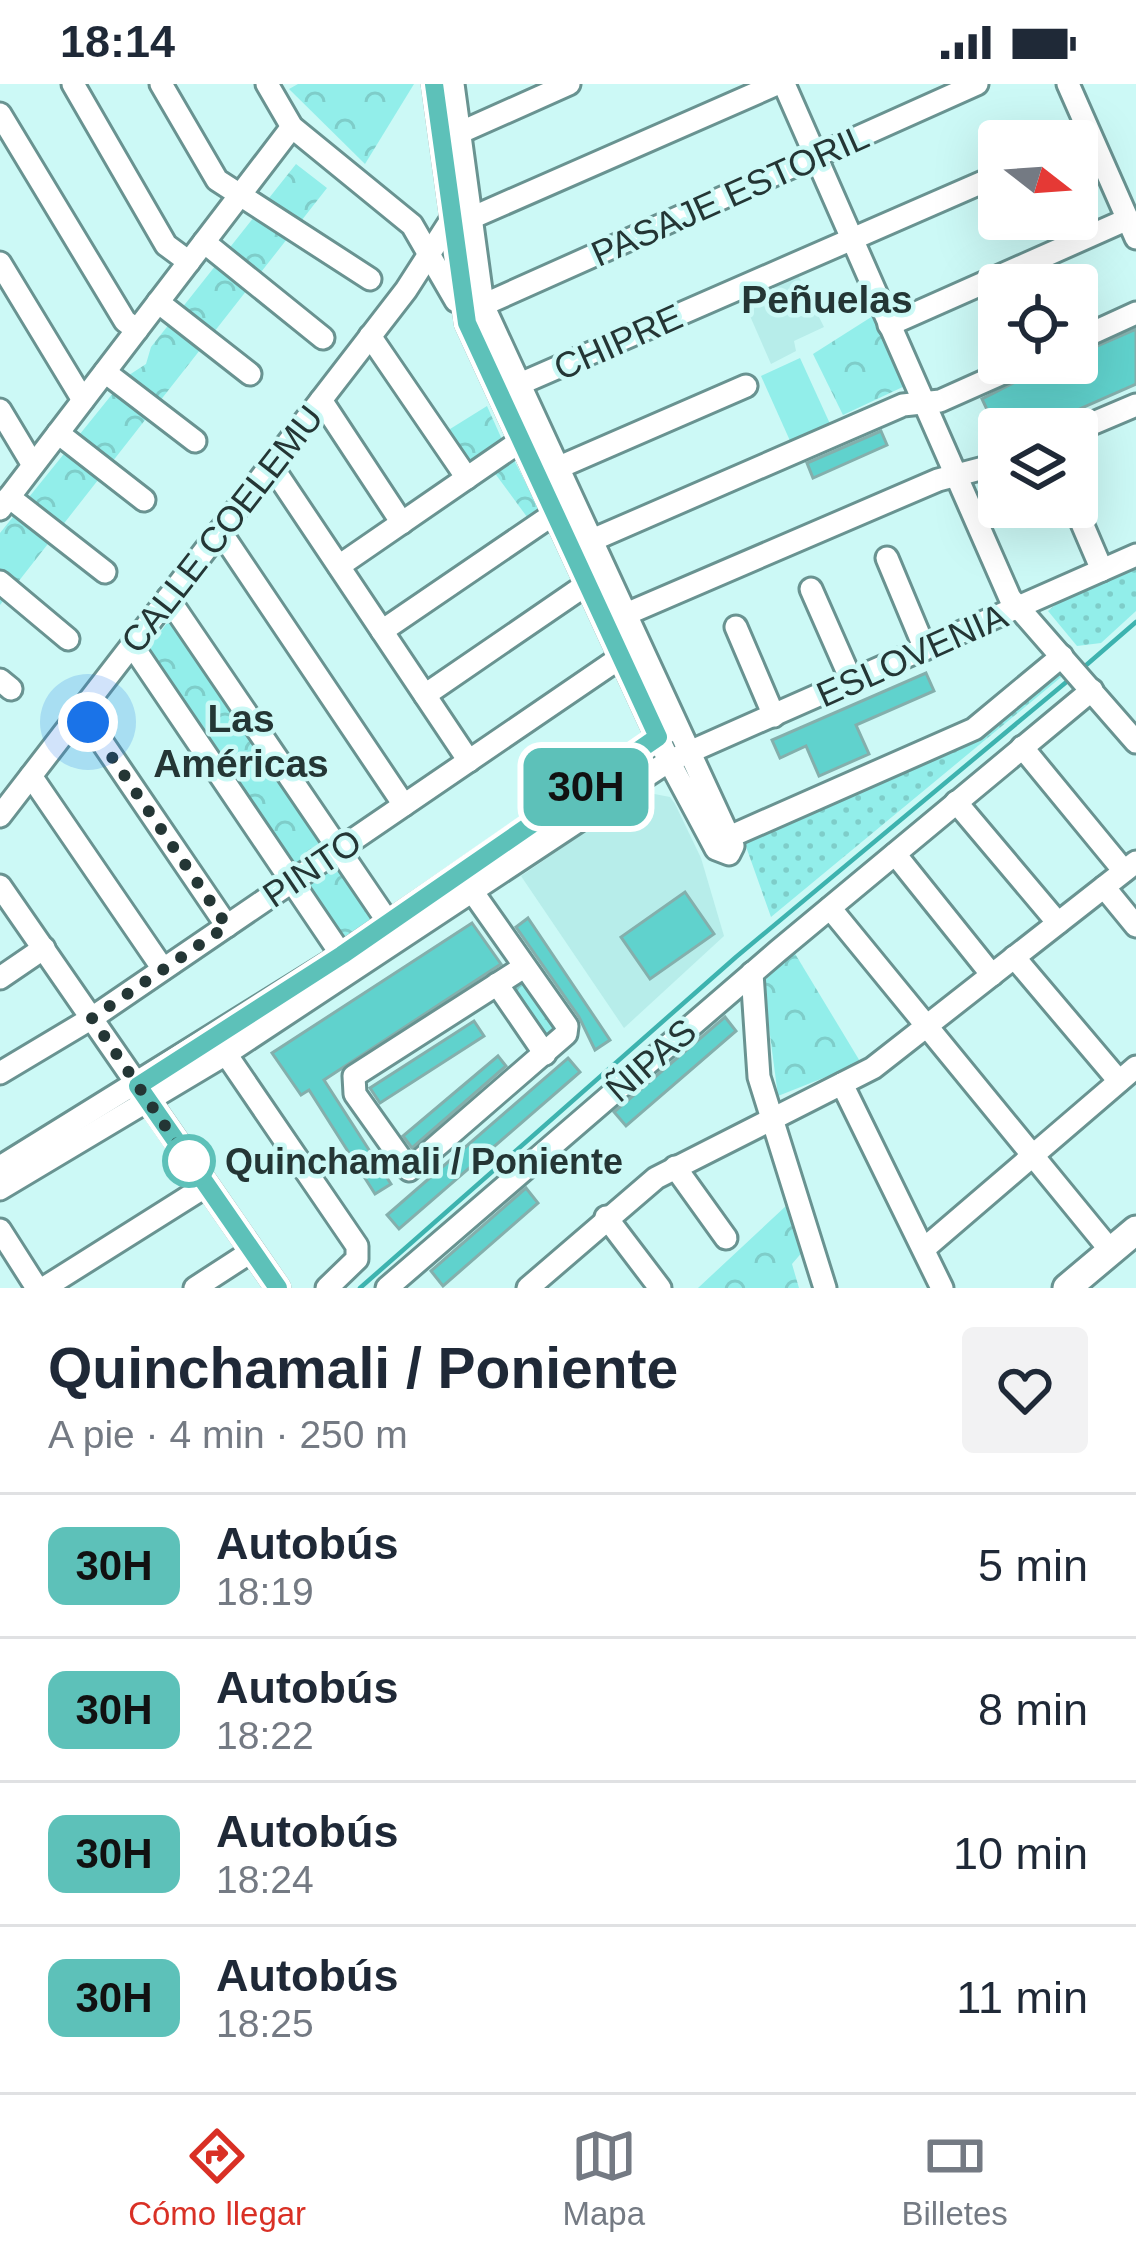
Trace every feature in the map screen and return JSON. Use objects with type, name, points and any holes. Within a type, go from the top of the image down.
[{"type":"main road","points":[[1067,1288],[1127,1242]]},
{"type":"street","points":[[74,84],[166,245],[189,262]]},
{"type":"street","points":[[161,84],[217,180],[238,198],[259,204],[370,279]]},
{"type":"street","points":[[267,84],[292,127],[412,225],[446,286],[474,310]]},
{"type":"street","points":[[434,84],[474,310],[624,615],[678,758],[729,837],[974,730],[1078,673]]},
{"type":"street","points":[[453,84],[460,219]]},
{"type":"street","points":[[459,133],[569,84]]},
{"type":"street","points":[[460,219],[781,84],[1017,608],[1136,742]]},
{"type":"street","name":"PASAJE ESTORIL","points":[[474,310],[977,84]]},
{"type":"street","points":[[1068,84],[1078,120]]},
{"type":"street","points":[[0,114],[125,321],[137,330]]},
{"type":"street","points":[[104,572],[4,503],[292,127]]},
{"type":"street","points":[[889,325],[1132,228],[1098,166]]},
{"type":"street","name":"CHIPRE","points":[[509,389],[978,184]]},
{"type":"street","name":"CALLE COELEMU","points":[[0,816],[460,219]]},
{"type":"street","points":[[204,242],[322,338]]},
{"type":"street","points":[[0,263],[83,400]]},
{"type":"street","points":[[399,298],[424,284],[446,286]]},
{"type":"street","points":[[158,302],[250,374]]},
{"type":"street","points":[[1098,330],[1136,313]]},
{"type":"street","points":[[370,337],[467,478]]},
{"type":"street","points":[[105,372],[195,440]]},
{"type":"street","points":[[590,542],[903,405],[940,401],[978,384]]},
{"type":"street","points":[[555,469],[746,386]]},
{"type":"street","points":[[509,389],[522,440],[587,584],[621,657],[667,732]]},
{"type":"street","points":[[321,400],[402,523]]},
{"type":"street","points":[[1098,421],[1136,405]]},
{"type":"street","points":[[0,410],[34,465]]},
{"type":"street","points":[[58,433],[143,500]]},
{"type":"street","points":[[339,566],[522,440]]},
{"type":"street","points":[[271,465],[469,761]]},
{"type":"street","points":[[624,615],[938,480],[978,471]]},
{"type":"street","points":[[382,631],[555,513]]},
{"type":"street","points":[[1084,528],[1102,570]]},
{"type":"street","points":[[220,531],[404,805]]},
{"type":"street","name":"ESLOVENIA","points":[[394,931],[472,891],[678,758],[1136,555]]},
{"type":"street","points":[[887,558],[925,649]]},
{"type":"street","points":[[0,582],[68,639]]},
{"type":"street","points":[[425,695],[587,584]]},
{"type":"street","points":[[811,590],[852,682]]},
{"type":"street","points":[[168,598],[394,931]]},
{"type":"street","points":[[736,627],[774,716]]},
{"type":"street","points":[[132,645],[347,963]]},
{"type":"street","name":"PINTO","points":[[0,1073],[92,1018],[621,657]]},
{"type":"street","name":"ÑIPAS","points":[[387,1288],[1022,747],[1078,673]]},
{"type":"street","points":[[81,711],[227,926]]},
{"type":"street","points":[[0,1189],[394,931],[667,732]]},
{"type":"street","points":[[542,1284],[607,1217],[675,1167],[842,1084],[926,1027],[1130,867],[1022,747]]},
{"type":"street","points":[[31,776],[164,969]]},
{"type":"street","points":[[956,802],[1058,922]]},
{"type":"street","points":[[895,854],[992,975]]},
{"type":"street","points":[[0,886],[278,1288]]},
{"type":"street","points":[[1104,887],[1136,926]]},
{"type":"street","points":[[472,891],[567,1026],[545,1054],[409,1170],[355,1094],[354,1076],[524,967]]},
{"type":"street","points":[[830,908],[1032,1156],[1127,1242]]},
{"type":"street","points":[[0,978],[44,948]]},
{"type":"street","points":[[925,1248],[1128,1074],[1014,957]]},
{"type":"street","points":[[0,1167],[226,1054],[347,963]]},
{"type":"street","points":[[752,974],[757,1063],[825,1288]]},
{"type":"street","points":[[497,984],[545,1054]]},
{"type":"street","points":[[226,1054],[358,1255],[327,1288]]},
{"type":"street","points":[[842,1084],[912,1235],[925,1248],[942,1288]]},
{"type":"street","points":[[675,1167],[726,1238]]},
{"type":"street","points":[[0,1230],[41,1288],[206,1186]]},
{"type":"street","points":[[607,1217],[660,1288]]},
{"type":"street","points":[[195,1288],[252,1251]]},
{"type":"shaded area","points":[[798,275],[824,327],[794,341],[796,351],[771,364],[743,300]]},
{"type":"shaded area","points":[[644,792],[670,797],[675,804],[701,858],[724,936],[624,1028],[521,876]]},
{"type":"green space","points":[[298,84],[414,84],[365,164],[289,89]]},
{"type":"green space","points":[[296,164],[327,188],[0,605],[0,533],[126,377],[146,364],[151,347]]},
{"type":"green space","points":[[876,314],[907,385],[843,415],[813,354]]},
{"type":"green space","points":[[800,358],[831,426],[791,443],[761,376]]},
{"type":"green space","points":[[487,406],[504,444],[471,466],[442,434]]},
{"type":"green space","points":[[511,454],[541,513],[530,521],[491,468]]},
{"type":"green space","points":[[1136,559],[1136,611],[1101,643],[1077,646],[1048,611],[1078,586]]},
{"type":"green space","points":[[173,615],[328,851],[291,869],[143,655]]},
{"type":"green space","points":[[1059,663],[1077,664],[771,917],[738,824],[977,719]]},
{"type":"green space","points":[[340,860],[378,915],[339,942],[302,881]]},
{"type":"green space","points":[[794,952],[861,1063],[778,1096],[763,982]]},
{"type":"green space","points":[[529,978],[562,1025],[546,1045],[510,991]]},
{"type":"green space","points":[[787,1205],[804,1250],[792,1264],[799,1288],[698,1288]]},
{"type":"building","points":[[1136,329],[1136,384],[1082,408],[986,408],[982,399],[1011,384],[1098,384],[1098,346]]},
{"type":"building","points":[[881,431],[887,445],[813,478],[807,463]]},
{"type":"building","points":[[926,673],[934,691],[856,725],[869,754],[819,776],[806,746],[780,758],[772,740]]},
{"type":"building","points":[[685,892],[714,934],[650,979],[621,937]]},
{"type":"building","points":[[528,918],[610,1040],[595,1050],[579,1017],[516,927]]},
{"type":"building","points":[[472,923],[501,964],[324,1080],[391,1184],[375,1194],[309,1090],[301,1095],[272,1053]]},
{"type":"building","points":[[725,1017],[736,1031],[626,1126],[614,1112]]},
{"type":"building","points":[[474,1021],[484,1036],[380,1103],[370,1088]]},
{"type":"building","points":[[498,1056],[506,1066],[412,1148],[403,1136]]},
{"type":"building","points":[[568,1058],[580,1072],[399,1229],[387,1215]]},
{"type":"building","points":[[526,1188],[538,1203],[443,1286],[431,1271]]},
{"type":"waterway","points":[[1084,667],[1136,622]]},
{"type":"waterway","points":[[360,1288],[736,957],[1070,679]]},
{"type":"bus line","name":"30H","points":[[278,1288],[138,1086],[342,955],[658,737],[467,323],[434,84]]},
{"type":"place","name":"Quinchamali / Poniente","points":[[189,1161]]},
{"type":"district","name":"Peñuelas","points":[[827,299]]},
{"type":"district","name":"Las Américas","points":[[241,740]]},
{"type":"route","points":[[88,722],[227,926],[92,1018],[189,1161]]}]
